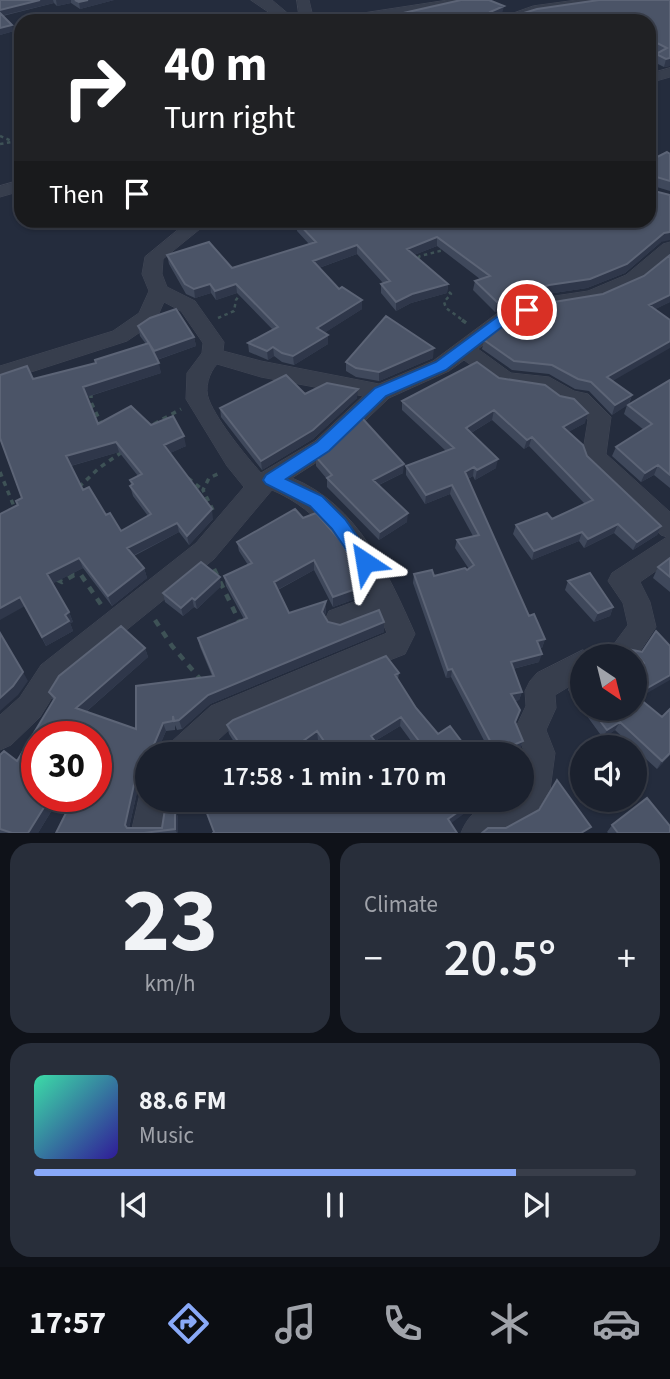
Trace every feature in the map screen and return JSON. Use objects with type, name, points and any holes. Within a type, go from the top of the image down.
[{"type":"street","points":[[257,0],[267,3],[281,14]]},
{"type":"street","points":[[386,14],[463,0]]},
{"type":"street","points":[[520,14],[605,0]]},
{"type":"street","points":[[192,228],[154,257],[152,274],[159,291],[188,306],[214,342],[212,355],[198,373],[199,402],[243,468],[265,484],[316,501],[339,524],[353,542],[387,601],[401,634],[395,645],[296,683],[222,716],[194,742]]},
{"type":"street","points":[[0,736],[30,707],[51,674],[205,551],[265,484],[323,447],[381,392],[441,366],[506,317],[548,303],[592,297],[633,279],[670,248]]},
{"type":"street","points":[[0,374],[120,336],[148,317],[159,291]]},
{"type":"street","points":[[472,342],[506,380],[549,385],[567,397],[580,400],[600,417],[594,457],[670,528]]},
{"type":"street","points":[[212,355],[261,369],[381,392]]},
{"type":"street","points":[[631,644],[642,627],[640,608],[628,587],[621,581],[670,547]]},
{"type":"street","points":[[339,620],[387,601]]},
{"type":"street","points":[[477,833],[497,816],[523,804],[534,790],[540,753],[530,729],[541,708],[540,691],[547,683],[570,670]]},
{"type":"street","points":[[147,833],[150,812]]},
{"type":"path","points":[[0,136],[14,142]]},
{"type":"path","points":[[0,144],[14,142]]},
{"type":"path","points":[[428,271],[418,258],[436,250],[454,250]]},
{"type":"path","points":[[440,284],[451,295],[444,302],[446,308],[472,342]]},
{"type":"path","points":[[199,321],[234,311],[236,300],[246,290]]},
{"type":"path","points":[[91,389],[91,402],[105,430]]},
{"type":"path","points":[[154,430],[154,424],[199,402]]},
{"type":"path","points":[[78,488],[99,468],[125,451]]},
{"type":"path","points":[[203,490],[209,478],[231,469],[243,468]]},
{"type":"path","points":[[183,471],[203,490],[205,498],[225,528]]},
{"type":"path","points":[[0,472],[16,510]]},
{"type":"path","points":[[8,514],[26,506]]},
{"type":"path","points":[[205,551],[224,582],[229,602],[244,632]]},
{"type":"path","points":[[55,577],[61,582],[74,575],[81,576],[115,624]]},
{"type":"path","points":[[144,600],[172,646],[203,683]]},
{"type":"building","points":[[0,0],[40,0],[0,10]]},
{"type":"building","points":[[461,0],[489,0],[504,6],[490,12],[491,14],[399,14]]},
{"type":"building","points":[[599,0],[670,0],[670,58],[656,54],[667,48],[656,42],[656,14],[521,14]]},
{"type":"building","points":[[0,13],[12,25],[0,28]]},
{"type":"building","points":[[667,152],[670,154],[670,181],[656,177],[656,158]]},
{"type":"building","points":[[656,192],[670,195],[670,232],[664,233],[627,264],[590,279],[549,285],[497,302],[475,281],[490,276],[437,237],[407,249],[448,284],[412,294],[396,302],[381,284],[390,281],[357,245],[313,261],[339,289],[342,287],[362,300],[317,328],[328,335],[293,356],[273,347],[267,351],[248,343],[278,327],[236,284],[215,291],[210,284],[194,289],[185,284],[167,255],[209,242],[232,268],[316,242],[303,228],[656,228]]},
{"type":"building","points":[[670,255],[670,295],[649,305],[670,320],[670,341],[607,377],[632,395],[615,405],[591,382],[578,379],[552,365],[514,361],[484,340],[516,315],[554,302],[603,294],[644,276]]},
{"type":"building","points":[[176,309],[194,337],[154,351],[138,326],[150,318]]},
{"type":"building","points":[[386,316],[434,348],[379,372],[356,368],[346,362]]},
{"type":"building","points":[[149,343],[159,363],[83,387],[98,424],[131,406],[151,425],[173,416],[184,436],[164,445],[212,509],[187,536],[177,523],[127,548],[144,568],[108,596],[79,558],[47,574],[69,612],[65,615],[69,621],[42,637],[20,597],[0,608],[0,514],[18,505],[16,501],[22,498],[0,438],[0,375],[27,366],[33,379],[96,363],[95,360]],"holes":[[[116,442],[142,474],[130,480],[133,484],[130,486],[151,514],[121,531],[110,513],[106,515],[89,487],[83,490],[66,456]]]},
{"type":"building","points":[[477,362],[499,378],[545,385],[560,396],[574,399],[588,413],[563,427],[583,445],[587,456],[661,526],[637,542],[618,524],[588,539],[582,532],[534,551],[516,525],[547,513],[552,519],[593,500],[532,437],[527,440],[494,410],[466,428],[498,459],[477,470],[474,467],[465,472],[529,616],[534,614],[545,639],[537,641],[542,654],[511,662],[522,692],[511,694],[520,710],[515,722],[523,741],[521,742],[491,742],[452,669],[448,670],[414,574],[432,570],[434,576],[465,568],[467,570],[474,565],[457,540],[479,535],[452,485],[426,495],[406,466],[454,448],[402,401]]},
{"type":"building","points":[[286,375],[305,394],[327,383],[358,389],[313,430],[261,461],[220,408]]},
{"type":"building","points":[[670,380],[670,475],[658,465],[645,473],[616,447],[652,424],[628,405]]},
{"type":"building","points":[[362,418],[404,464],[373,480],[408,513],[380,532],[327,478],[332,475],[316,457],[333,446]]},
{"type":"building","points":[[295,509],[303,518],[316,513],[339,539],[367,585],[333,597],[314,560],[274,582],[289,613],[326,601],[322,612],[328,622],[340,625],[379,610],[384,622],[208,695],[179,720],[174,721],[173,716],[173,721],[163,723],[155,742],[135,742],[135,780],[125,825],[127,828],[162,828],[165,812],[175,812],[175,829],[144,833],[56,833],[66,812],[112,812],[112,721],[41,721],[55,698],[49,692],[59,676],[121,626],[145,648],[76,708],[136,729],[136,686],[214,676],[198,638],[247,618],[224,576],[252,563],[237,542]]},
{"type":"building","points":[[670,558],[670,577],[658,567]]},
{"type":"building","points":[[201,562],[220,577],[195,600],[192,598],[181,608],[163,593]]},
{"type":"building","points":[[590,573],[613,607],[598,613],[568,581]]},
{"type":"building","points":[[656,631],[670,646],[670,675],[648,688],[648,644]]},
{"type":"building","points":[[0,633],[23,672],[0,698]]},
{"type":"building","points":[[386,656],[399,673],[395,675],[416,708],[438,734],[450,726],[462,742],[420,742],[401,717],[371,736],[376,742],[325,742],[317,731],[302,742],[239,742],[227,725],[233,720]]},
{"type":"building","points":[[648,706],[662,717],[670,709],[670,753],[662,761],[647,747],[647,735],[634,735],[620,722],[607,730],[600,721],[648,721]]},
{"type":"building","points":[[4,751],[17,761],[21,754],[21,812],[41,812],[28,833],[12,833],[0,829],[0,755]]},
{"type":"building","points":[[557,780],[570,798],[570,812],[580,812],[591,827],[581,833],[482,833],[488,828],[506,828],[539,810]]},
{"type":"building","points":[[647,798],[670,826],[670,833],[618,833],[612,825],[629,812],[647,812]]},
{"type":"building","points":[[206,812],[458,812],[448,819],[457,833],[214,832]]},
{"type":"route","points":[[365,562],[339,524],[316,501],[272,480],[323,447],[381,392],[441,366],[506,317],[527,310]]}]
